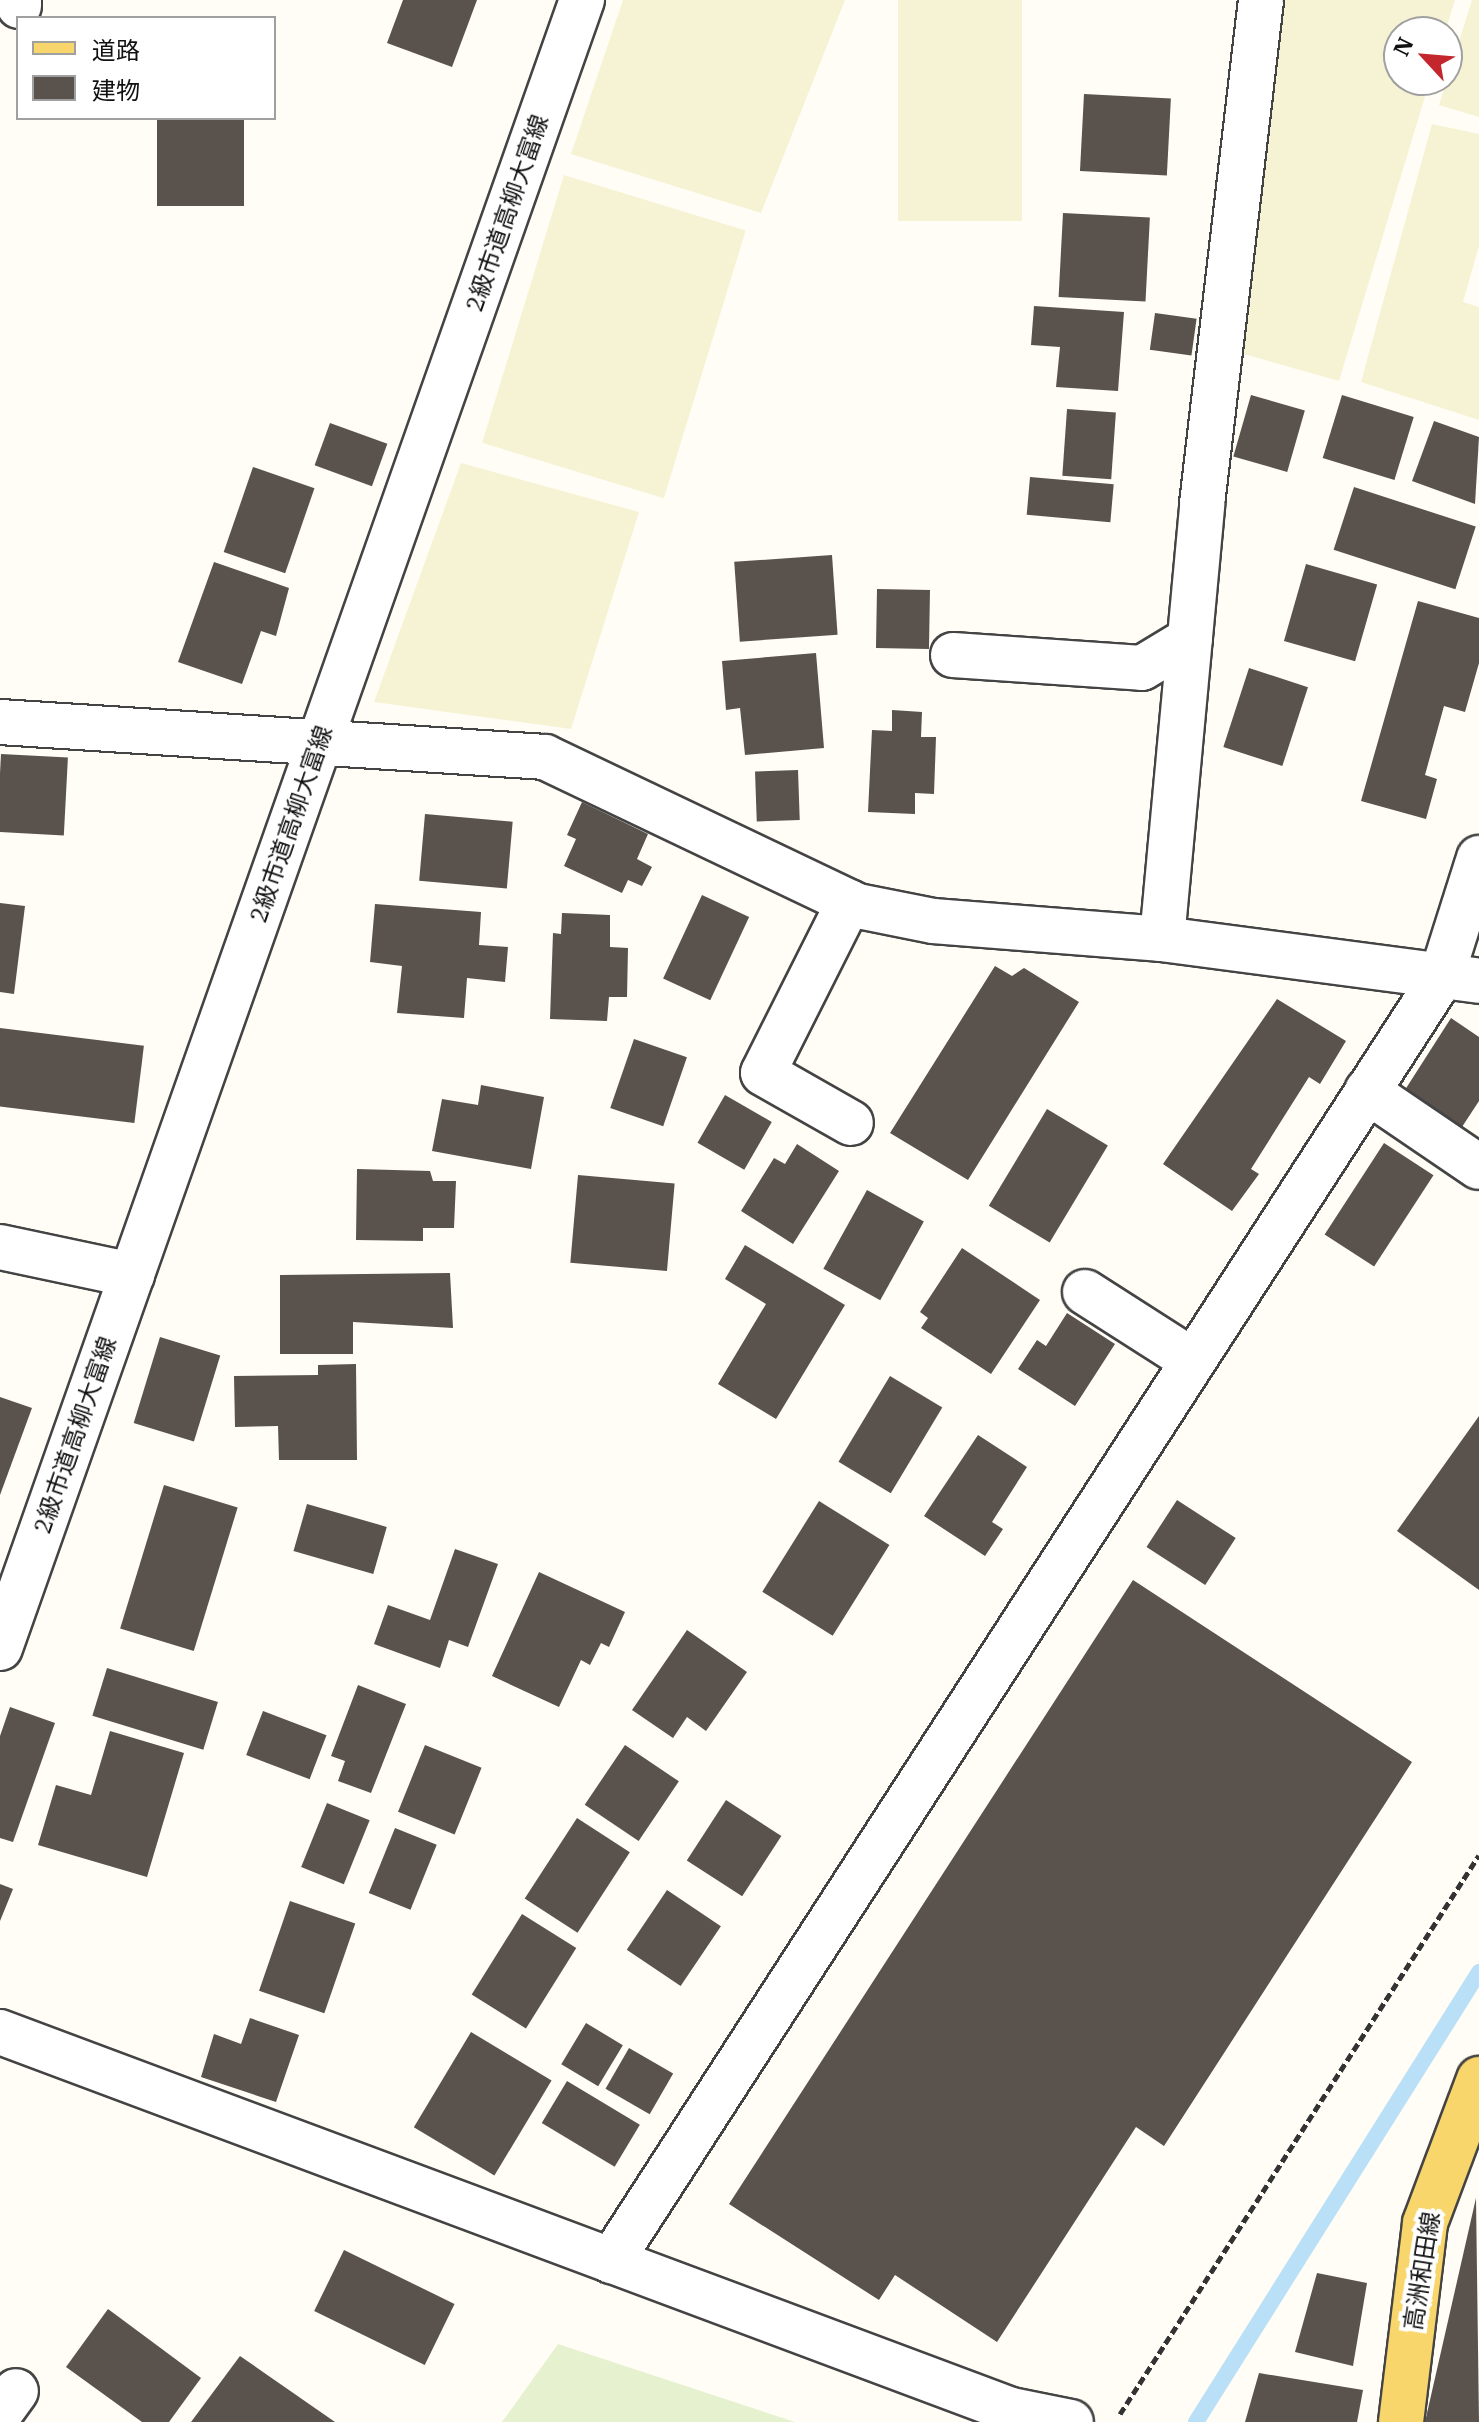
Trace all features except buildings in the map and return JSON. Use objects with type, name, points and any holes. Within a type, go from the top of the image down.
[{"type":"main road","name":"高洲和田線","points":[[1401,2422],[1425,2223],[1479,2079]]},
{"type":"street","name":"2級市道高柳大富線","points":[[0,1648],[582,0]]},
{"type":"street","points":[[1162,939],[1190,639],[1261,0]]},
{"type":"street","points":[[953,655],[1142,668],[1190,639]]},
{"type":"street","points":[[0,722],[321,740],[545,757],[849,902],[933,921],[1162,939],[1460,979]]},
{"type":"street","points":[[611,2261],[1367,1091],[1460,979],[1479,858]]},
{"type":"street","points":[[849,902],[763,1073],[851,1123]]},
{"type":"street","points":[[1367,1091],[1479,1167]]},
{"type":"street","points":[[0,1247],[132,1275]]},
{"type":"street","points":[[1085,1292],[1193,1361]]},
{"type":"street","points":[[0,2032],[1011,2410],[1071,2422]]},
{"type":"path","points":[[1116,2422],[1479,1855]]},
{"type":"shaded area","points":[[623,0],[845,0],[761,213],[571,154]]},
{"type":"shaded area","points":[[898,0],[1022,0],[1022,221],[898,221]]},
{"type":"shaded area","points":[[1279,0],[1455,0],[1450,16],[1383,16],[1383,96],[1425,96],[1339,381],[1233,351]]},
{"type":"shaded area","points":[[1472,0],[1479,0],[1479,117],[1439,105],[1442,96],[1463,96],[1463,29]]},
{"type":"shaded area","points":[[1432,124],[1479,134],[1479,246],[1463,302],[1479,307],[1479,420],[1361,382]]},
{"type":"shaded area","points":[[564,175],[746,231],[664,498],[482,443]]},
{"type":"shaded area","points":[[461,463],[639,512],[571,729],[374,702]]},
{"type":"green space","points":[[558,2344],[795,2422],[502,2422]]},
{"type":"waterway","points":[[1196,2422],[1479,1972]]}]
